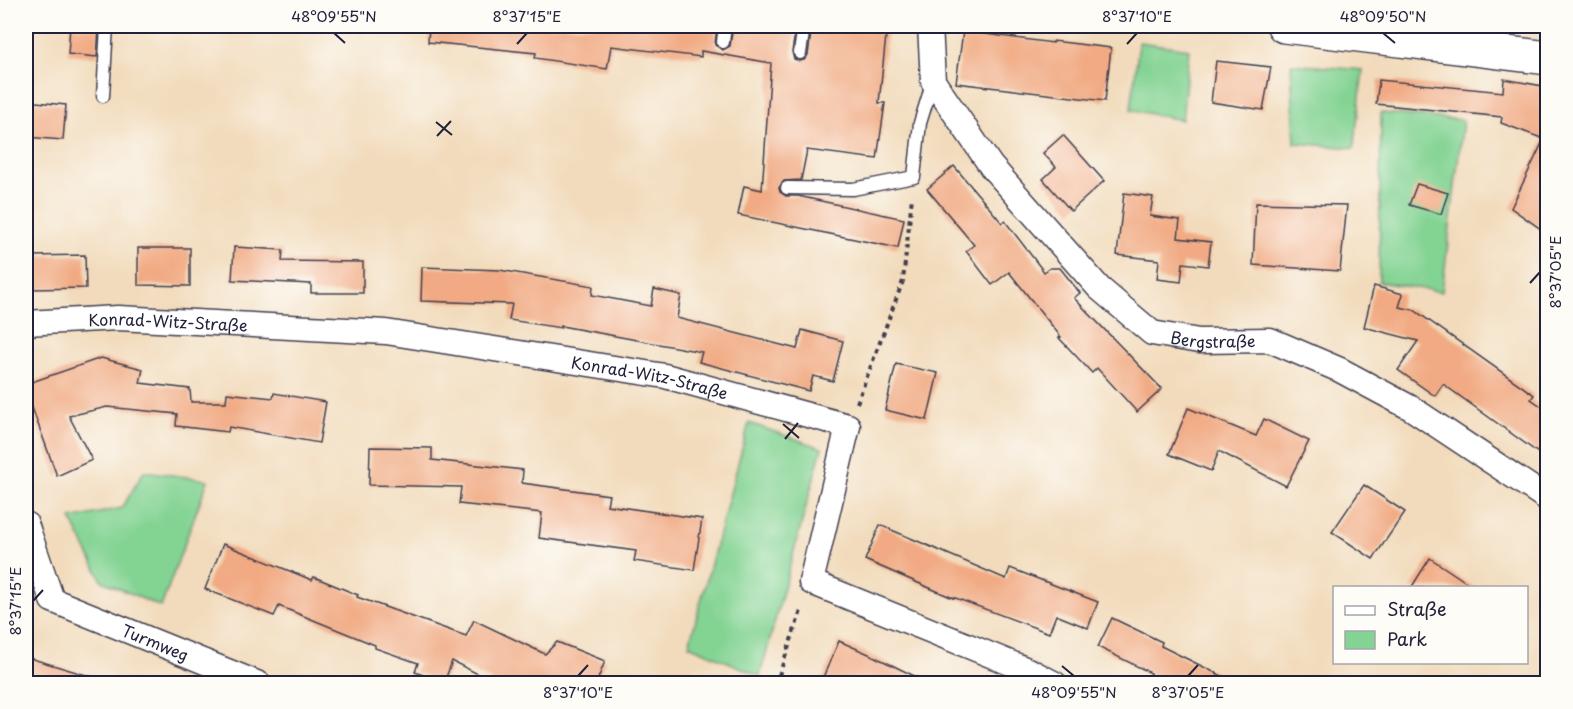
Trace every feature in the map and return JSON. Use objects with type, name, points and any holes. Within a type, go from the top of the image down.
[{"type":"street","points":[[930,26],[933,81]]},
{"type":"street","points":[[1284,26],[1440,41],[1548,58]]},
{"type":"street","name":"Bergstraße","points":[[933,81],[991,166],[1099,288],[1152,333],[1199,341],[1270,340],[1340,370],[1411,408],[1548,500]]},
{"type":"street","name":"Konrad-Witz-Straße","points":[[26,323],[118,318],[386,332],[665,376],[848,426]]},
{"type":"street","points":[[848,426],[811,582],[1030,671],[1055,684]]},
{"type":"street","name":"Turmweg","points":[[26,524],[52,600],[259,684]]},
{"type":"lane","points":[[103,96],[107,26]]},
{"type":"lane","points":[[723,42],[725,26]]},
{"type":"lane","points":[[800,53],[804,26]]},
{"type":"lane","points":[[788,188],[853,189],[914,177],[920,123],[933,81]]},
{"type":"path","points":[[848,426],[903,281],[914,177]]},
{"type":"path","points":[[776,684],[811,582]]},
{"type":"green space","points":[[1139,42],[1189,49],[1182,120],[1131,110]]},
{"type":"green space","points":[[1291,64],[1363,70],[1354,148],[1295,143]]},
{"type":"green space","points":[[1381,113],[1463,120],[1442,292],[1379,282]]},
{"type":"green space","points":[[749,423],[822,448],[760,676],[689,645]]},
{"type":"green space","points":[[144,471],[208,480],[161,607],[102,581],[71,519],[122,508]]},
{"type":"building","points":[[70,26],[99,28],[97,57],[68,54]]},
{"type":"building","points":[[429,26],[717,26],[715,45],[723,50],[730,46],[733,26],[796,26],[792,52],[794,59],[799,61],[804,60],[808,55],[812,26],[887,26],[879,103],[885,103],[877,159],[807,150],[801,180],[784,181],[779,188],[780,192],[786,196],[798,196],[904,219],[898,248],[738,215],[744,186],[762,190],[771,63],[701,51],[701,57],[611,46],[607,69],[535,58],[536,53],[428,42]]},
{"type":"building","points":[[963,31],[1111,48],[1105,101],[956,83]]},
{"type":"building","points":[[1216,61],[1271,67],[1263,110],[1211,102]]},
{"type":"building","points":[[1504,79],[1548,87],[1548,234],[1511,208],[1544,139],[1501,123],[1502,117],[1376,104],[1379,80],[1503,92]]},
{"type":"building","points":[[26,101],[66,105],[63,140],[26,137]]},
{"type":"building","points":[[1063,135],[1104,181],[1071,211],[1043,179],[1056,167],[1043,153]]},
{"type":"building","points":[[954,166],[1002,223],[1005,221],[1044,272],[1050,268],[1060,268],[1080,293],[1074,298],[1162,389],[1137,412],[1097,368],[1092,373],[1059,338],[1061,337],[1009,272],[992,285],[966,251],[974,245],[927,189]]},
{"type":"building","points":[[1417,184],[1448,193],[1441,214],[1409,205]]},
{"type":"building","points":[[1124,193],[1153,197],[1150,216],[1180,220],[1178,238],[1211,242],[1208,266],[1183,263],[1181,282],[1157,279],[1159,260],[1117,255]]},
{"type":"building","points":[[1256,203],[1347,205],[1340,271],[1253,265]]},
{"type":"building","points":[[234,247],[283,250],[282,261],[363,262],[363,293],[311,293],[311,284],[232,280]]},
{"type":"building","points":[[138,248],[190,248],[190,286],[138,285]]},
{"type":"building","points":[[85,255],[86,288],[32,289],[31,256]]},
{"type":"building","points":[[422,267],[499,270],[593,286],[592,295],[651,306],[654,289],[681,295],[677,318],[797,349],[802,330],[843,341],[833,381],[813,376],[809,391],[699,362],[702,352],[561,326],[561,328],[509,320],[512,304],[421,301]]},
{"type":"building","points":[[1374,286],[1403,294],[1399,307],[1414,310],[1534,395],[1531,399],[1548,411],[1548,460],[1443,384],[1435,396],[1398,370],[1418,341],[1364,327]]},
{"type":"building","points":[[101,358],[143,369],[140,383],[190,389],[191,402],[226,402],[227,393],[273,398],[274,393],[326,402],[319,443],[229,427],[228,432],[176,426],[177,414],[107,407],[69,416],[92,460],[57,476],[26,391],[26,384]]},
{"type":"building","points":[[896,364],[938,373],[927,420],[885,410]]},
{"type":"building","points":[[1188,408],[1256,436],[1264,419],[1309,441],[1286,486],[1219,451],[1211,471],[1169,454]]},
{"type":"building","points":[[370,447],[432,448],[432,460],[523,470],[522,483],[609,495],[607,505],[702,519],[694,570],[634,561],[636,551],[539,538],[542,513],[459,504],[461,487],[369,485]]},
{"type":"building","points":[[1364,485],[1405,512],[1373,559],[1332,532]]},
{"type":"building","points":[[880,525],[1006,579],[1010,568],[1098,602],[1088,628],[1056,615],[1049,633],[953,598],[865,560]]},
{"type":"building","points":[[223,544],[312,580],[314,577],[358,595],[357,597],[466,636],[474,620],[545,654],[557,642],[605,661],[596,684],[498,684],[452,661],[444,683],[415,672],[418,663],[375,648],[375,645],[279,606],[274,616],[205,589]]},
{"type":"building","points":[[1430,558],[1472,586],[1412,586]]},
{"type":"building","points":[[1112,618],[1162,642],[1161,646],[1238,684],[1146,684],[1151,673],[1098,647]]},
{"type":"building","points":[[839,641],[871,655],[931,684],[820,684]]},
{"type":"building","points":[[26,657],[93,677],[92,684],[26,684]]}]
